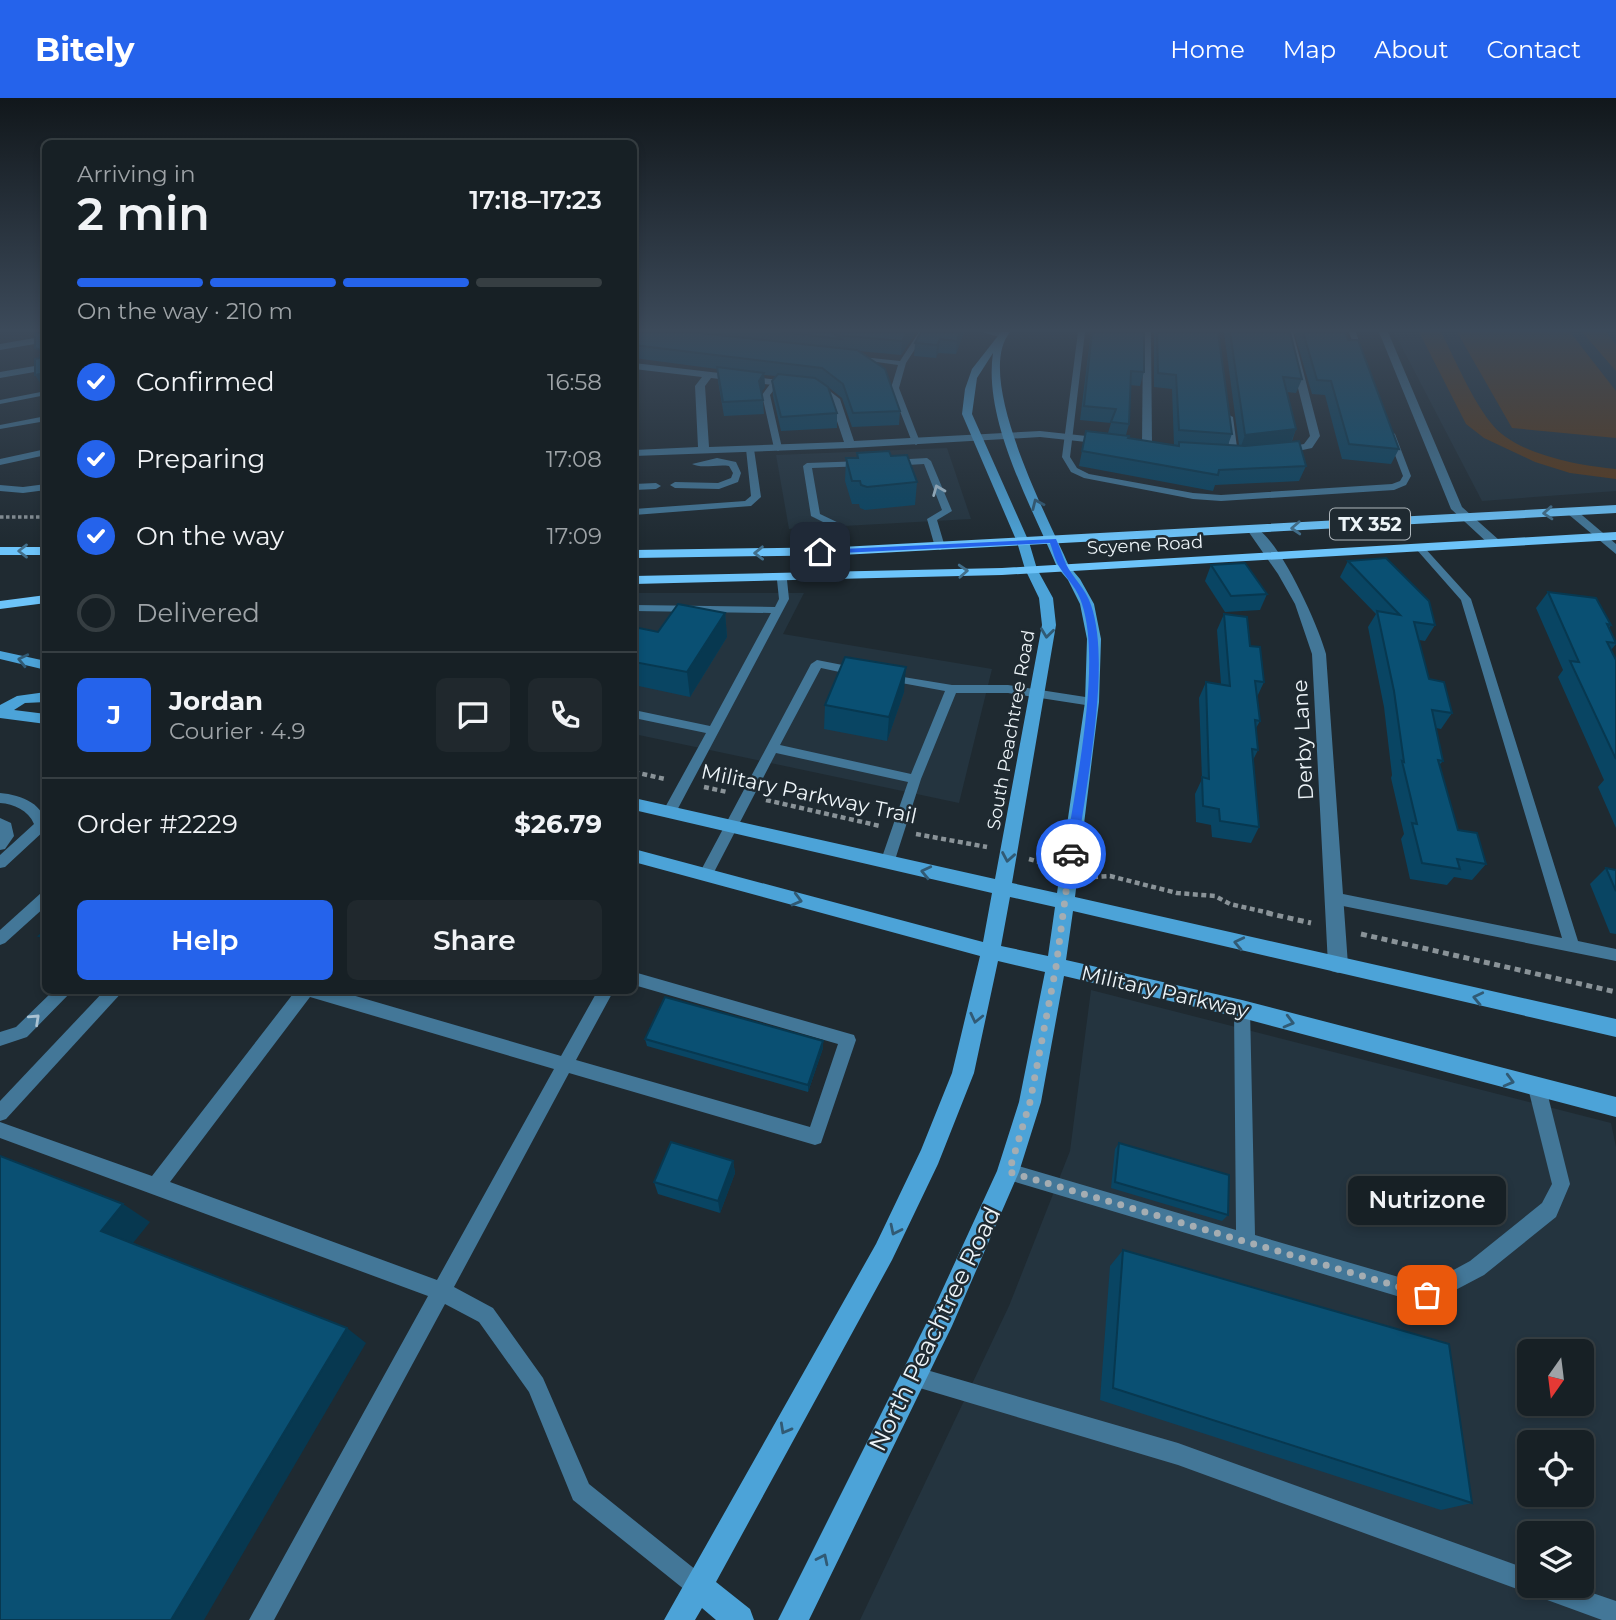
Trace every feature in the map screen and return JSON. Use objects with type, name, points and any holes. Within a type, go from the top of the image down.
[{"type":"main road","name":"South Peachtree Road","points":[[967,403],[967,414],[976,439],[1046,598],[1049,625],[991,951]]},
{"type":"main road","points":[[1000,403],[1008,436],[1063,567],[1074,579],[1087,604],[1094,639],[1092,702],[1064,903]]},
{"type":"main road","name":"Scyene Road","points":[[637,554],[940,547],[1616,509]]},
{"type":"main road","name":"Scyene Road","points":[[637,580],[782,580],[1031,569],[1616,536]]},
{"type":"main road","points":[[0,551],[42,551]]},
{"type":"main road","points":[[0,605],[42,600]]},
{"type":"main road","points":[[0,655],[42,665]]},
{"type":"main road","points":[[0,712],[22,699],[42,697]]},
{"type":"main road","points":[[0,712],[42,718]]},
{"type":"main road","points":[[637,805],[1616,1028]]},
{"type":"main road","name":"Military Parkway","points":[[637,856],[991,951],[1242,1009],[1616,1107]]},
{"type":"main road","name":"North Peachtree Road","points":[[793,1620],[913,1376],[1009,1172],[1030,1102],[1056,967],[1064,903]]},
{"type":"main road","points":[[679,1620],[884,1252],[930,1156],[963,1073],[991,951]]},
{"type":"main road","points":[[698,1586],[739,1620]]},
{"type":"street","points":[[702,403],[704,450]]},
{"type":"street","points":[[835,403],[850,445]]},
{"type":"street","points":[[1147,403],[1147,447]]},
{"type":"street","points":[[1262,454],[1294,451],[1308,446],[1315,436],[1306,403]]},
{"type":"street","points":[[1413,403],[1457,509],[1495,543]]},
{"type":"street","points":[[637,453],[1008,436],[1069,435],[1121,443]]},
{"type":"street","points":[[1134,445],[1161,449]]},
{"type":"street","points":[[0,462],[42,453]]},
{"type":"street","points":[[1572,512],[1616,550]]},
{"type":"street","name":"Derby Lane","points":[[1254,531],[1275,556],[1315,633],[1319,654],[1338,965]]},
{"type":"lane","points":[[768,403],[778,448]]},
{"type":"lane","points":[[901,403],[916,442]]},
{"type":"lane","points":[[1073,403],[1066,457],[1074,470],[1087,476],[1193,496],[1221,498],[1394,487],[1402,484],[1407,476],[1387,424]]},
{"type":"lane","points":[[1226,403],[1233,455]]},
{"type":"lane","points":[[0,427],[42,419]]},
{"type":"lane","points":[[803,447],[816,516],[836,524],[841,551]]},
{"type":"lane","points":[[637,512],[748,504],[756,496],[750,449]]},
{"type":"lane","points":[[675,485],[719,486],[735,480],[737,473],[733,464],[717,461],[696,464]]},
{"type":"lane","points":[[807,466],[927,461],[947,511],[932,519],[940,547]]},
{"type":"lane","points":[[637,487],[656,486]]},
{"type":"lane","points":[[0,488],[23,490],[42,488]]},
{"type":"lane","points":[[1420,548],[1466,598],[1572,946]]},
{"type":"lane","points":[[669,813],[784,599],[782,580]]},
{"type":"lane","points":[[637,608],[778,610]]},
{"type":"lane","points":[[706,874],[817,664],[952,689],[1008,690],[1092,702]]},
{"type":"lane","points":[[887,863],[915,779],[952,689]]},
{"type":"lane","points":[[637,715],[713,731]]},
{"type":"lane","points":[[774,748],[915,779]]},
{"type":"lane","points":[[0,798],[31,808],[39,817],[41,825],[0,863]]},
{"type":"lane","points":[[0,823],[6,827],[7,836],[0,845]]},
{"type":"lane","points":[[1333,898],[1616,955]]},
{"type":"lane","points":[[0,939],[42,901]]},
{"type":"lane","points":[[322,994],[815,1137],[848,1040],[637,980]]},
{"type":"lane","points":[[0,1039],[21,1031],[61,994]]},
{"type":"lane","points":[[0,1113],[112,994]]},
{"type":"lane","points":[[156,1186],[305,994]]},
{"type":"lane","points":[[261,1620],[604,994]]},
{"type":"lane","points":[[1242,1009],[1246,1242]]},
{"type":"lane","points":[[1009,1172],[1427,1295],[1477,1268],[1549,1210],[1561,1184],[1537,1088]]},
{"type":"lane","points":[[0,1130],[440,1291],[486,1315],[536,1385],[581,1492],[698,1586]]},
{"type":"lane","points":[[913,1376],[1178,1454],[1517,1577]]},
{"type":"lane","points":[[1574,1598],[1616,1613]]},
{"type":"path","points":[[0,517],[42,517]]},
{"type":"path","name":"Military Parkway Trail","points":[[637,773],[979,845],[1099,878]]},
{"type":"shaded area","points":[[1431,403],[1616,403],[1616,491],[1482,501]]},
{"type":"shaded area","points":[[1455,403],[1478,403],[1501,434],[1515,443],[1567,461],[1616,469],[1616,479],[1570,473],[1535,462],[1484,438],[1466,424]]},
{"type":"shaded area","points":[[1498,403],[1616,403],[1616,438],[1512,428]]},
{"type":"shaded area","points":[[947,448],[971,519],[789,529],[776,455]]},
{"type":"shaded area","points":[[637,593],[804,593],[783,634],[992,669],[959,803],[637,735]]},
{"type":"shaded area","points":[[1091,990],[1611,1123],[1616,1147],[1616,1620],[860,1620],[1009,1306],[1070,1151]]},
{"type":"building","points":[[778,403],[834,403],[837,413],[781,417]]},
{"type":"building","points":[[850,403],[897,403],[900,411],[853,413]]},
{"type":"building","points":[[1084,403],[1130,403],[1129,424],[1111,422],[1116,409],[1084,406]]},
{"type":"building","points":[[1178,403],[1228,403],[1232,434],[1179,430]]},
{"type":"building","points":[[1240,403],[1290,403],[1296,429],[1245,435]]},
{"type":"building","points":[[1337,403],[1382,403],[1399,449],[1349,444]]},
{"type":"building","points":[[1086,431],[1179,446],[1179,442],[1245,446],[1299,441],[1306,466],[1219,470],[1218,475],[1082,451]]},
{"type":"building","points":[[889,451],[891,456],[907,455],[917,482],[867,487],[861,485],[860,481],[852,481],[846,458],[858,458],[857,453]]},
{"type":"building","points":[[1386,558],[1429,601],[1435,625],[1414,622],[1429,679],[1444,682],[1452,713],[1432,710],[1443,761],[1438,760],[1458,830],[1477,833],[1486,864],[1457,859],[1460,869],[1422,863],[1412,823],[1417,824],[1402,761],[1404,762],[1394,691],[1377,611],[1400,615],[1348,561]]},
{"type":"building","points":[[1245,563],[1267,594],[1231,596],[1211,565]]},
{"type":"building","points":[[1548,592],[1596,598],[1611,625],[1607,624],[1616,643],[1607,642],[1616,660],[1616,759],[1570,661],[1579,662]]},
{"type":"building","points":[[678,604],[725,613],[687,672],[637,663],[637,628],[658,632]]},
{"type":"building","points":[[1224,614],[1247,617],[1250,646],[1260,647],[1264,682],[1255,681],[1260,721],[1255,720],[1258,750],[1252,749],[1259,827],[1220,821],[1219,809],[1203,806],[1202,777],[1209,779],[1206,682],[1230,686]]},
{"type":"building","points":[[845,657],[906,667],[889,717],[825,705]]},
{"type":"building","points":[[1606,868],[1616,870],[1616,891]]},
{"type":"building","points":[[665,997],[823,1041],[808,1085],[645,1039]]},
{"type":"building","points":[[671,1142],[733,1161],[718,1201],[654,1182]]},
{"type":"building","points":[[1119,1143],[1229,1175],[1228,1215],[1115,1182]]},
{"type":"building","points":[[0,1156],[123,1204],[101,1231],[347,1328],[171,1620],[0,1620]]},
{"type":"building","points":[[1123,1250],[1449,1344],[1472,1503],[1113,1388]]},
{"type":"way so far","points":[[1071,854],[1056,967],[1030,1102],[1009,1172],[1427,1295]]},
{"type":"place","name":"Nutrizone","points":[[1427,1295]]},
{"type":"route","points":[[820,552],[1053,541],[1063,567],[1074,579],[1087,604],[1094,639],[1092,702],[1071,854]]}]
